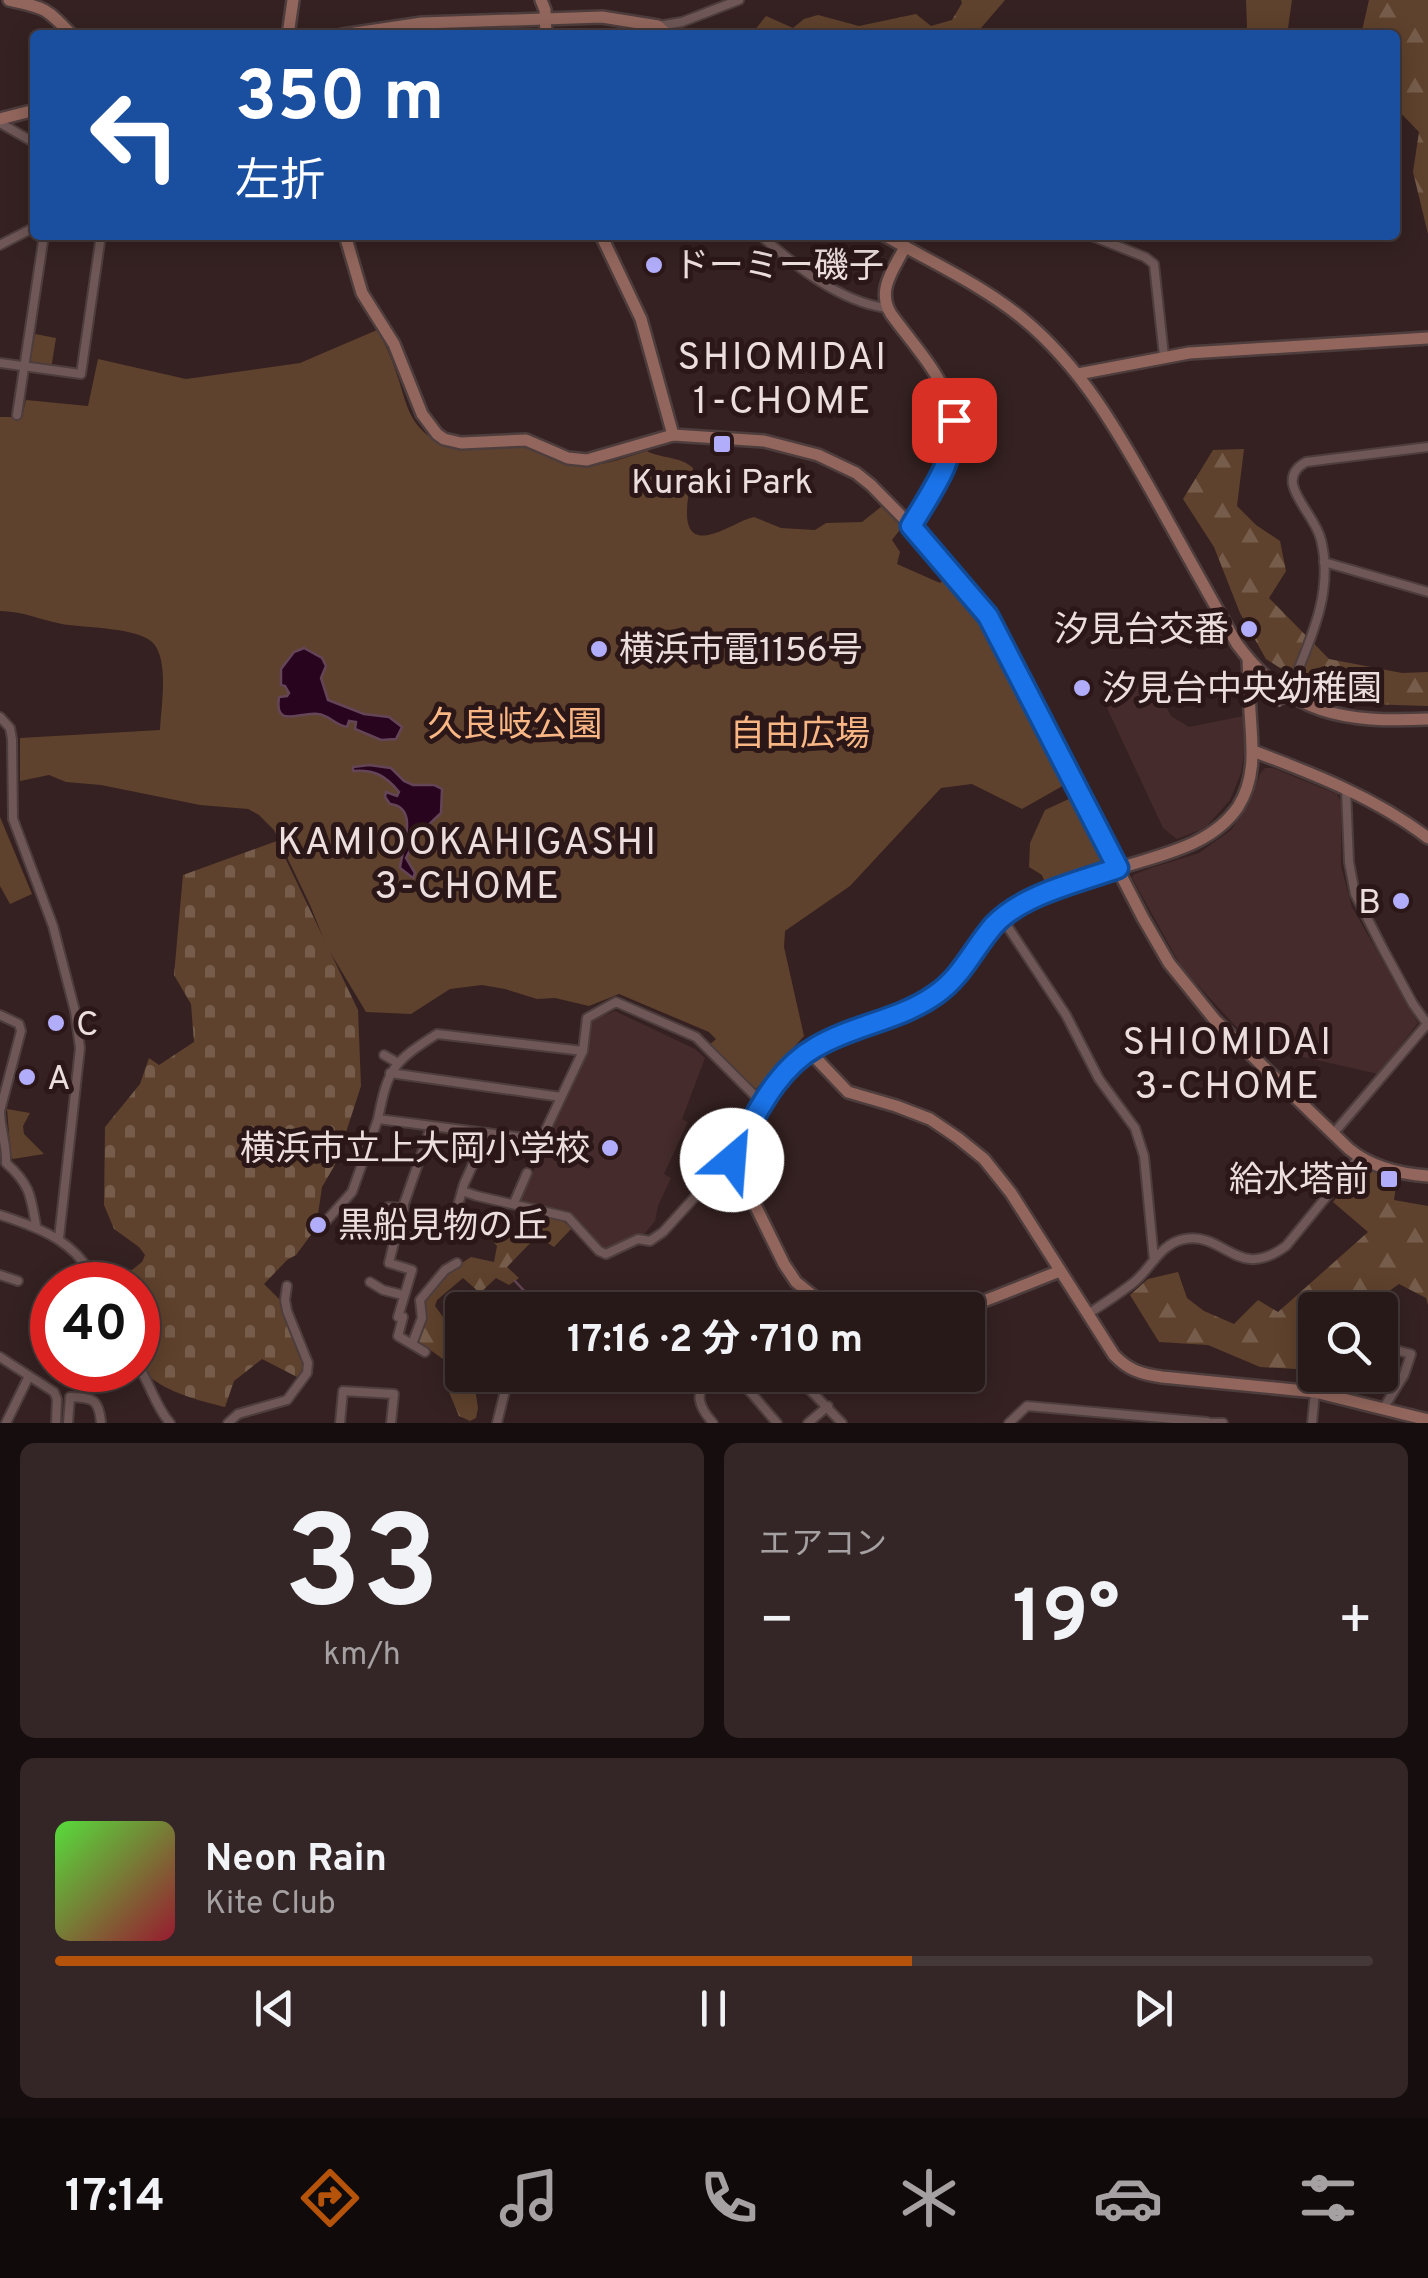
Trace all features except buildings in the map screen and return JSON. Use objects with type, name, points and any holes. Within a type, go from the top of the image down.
[{"type":"street","points":[[10,0],[42,7],[67,30]]},
{"type":"street","points":[[289,30],[293,0]]},
{"type":"street","points":[[541,0],[546,30]]},
{"type":"street","points":[[375,30],[422,23],[602,17],[658,26],[682,22],[740,0]]},
{"type":"street","points":[[658,26],[662,30]]},
{"type":"street","points":[[0,121],[30,112]]},
{"type":"street","points":[[0,121],[30,140]]},
{"type":"street","points":[[0,245],[30,230]]},
{"type":"street","points":[[18,415],[43,240]]},
{"type":"street","points":[[0,363],[82,374],[99,240]]},
{"type":"street","points":[[346,240],[362,292],[394,344],[422,414],[444,439],[461,443],[526,440],[568,458],[588,460],[674,435],[764,441],[818,455],[871,484],[988,616],[1155,941],[1198,1001],[1359,1157],[1402,1173],[1428,1176]]},
{"type":"street","points":[[603,240],[642,319],[674,435]]},
{"type":"street","points":[[766,240],[834,290],[886,308]]},
{"type":"street","points":[[893,240],[968,280],[1010,308],[1078,374],[1115,426],[1237,644],[1277,685],[1304,703],[1331,714],[1382,721],[1428,718]]},
{"type":"street","points":[[1102,240],[1154,264],[1164,356]]},
{"type":"street","points":[[905,247],[886,286],[886,308],[940,381],[954,420],[952,451],[911,526]]},
{"type":"street","points":[[1078,374],[1164,356],[1428,338]]},
{"type":"street","points":[[1280,704],[1296,674],[1323,595],[1323,546],[1316,524],[1292,490],[1296,469],[1306,462],[1428,448]]},
{"type":"street","points":[[1324,562],[1428,592]]},
{"type":"street","points":[[808,1292],[784,1264],[732,1160],[784,1072],[809,1051],[910,1009],[938,993],[965,967],[1002,918],[1024,902],[1194,844],[1218,829],[1247,790],[1253,764],[1248,658]]},
{"type":"street","points":[[0,716],[10,728],[12,739],[13,820],[53,926],[75,1011],[80,1048],[60,1238]]},
{"type":"street","points":[[1253,751],[1346,789],[1428,838]]},
{"type":"street","points":[[1333,1134],[1427,1024],[1355,894],[1349,862],[1346,789]]},
{"type":"street","points":[[1002,918],[1134,1128],[1144,1156],[1154,1260]]},
{"type":"street","points":[[378,1119],[541,1140],[583,1051],[587,1018],[616,1002],[696,1037],[763,1104]]},
{"type":"street","points":[[0,1015],[20,1024],[21,1031],[4,1090],[0,1124],[7,1146],[6,1163],[24,1179],[36,1226]]},
{"type":"street","points":[[318,1229],[352,1192],[390,1073],[437,1034],[583,1051]]},
{"type":"street","points":[[809,1051],[848,1092],[930,1119],[974,1149],[1011,1193],[1124,1366],[1139,1373],[1298,1390]]},
{"type":"street","points":[[384,1054],[398,1063]]},
{"type":"street","points":[[390,1073],[561,1097]]},
{"type":"street","points":[[425,1352],[398,1336],[403,1318],[398,1317],[412,1270],[389,1263],[392,1238],[431,1127]]},
{"type":"street","points":[[395,1238],[432,1233],[456,1212],[487,1133]]},
{"type":"street","points":[[1088,1314],[1134,1282],[1174,1242],[1194,1238],[1240,1257],[1273,1256],[1286,1246],[1359,1157]]},
{"type":"street","points":[[462,1191],[568,1216],[606,1254],[638,1239],[650,1241],[663,1232],[722,1166],[732,1160]]},
{"type":"street","points":[[514,1203],[527,1174]]},
{"type":"street","points":[[343,1203],[355,1204]]},
{"type":"street","points":[[388,1207],[404,1208]]},
{"type":"street","points":[[0,1215],[60,1238],[84,1262]]},
{"type":"street","points":[[412,1344],[422,1318],[420,1300],[445,1270],[458,1263]]},
{"type":"street","points":[[985,1301],[1060,1271]]},
{"type":"street","points":[[0,1275],[18,1281]]},
{"type":"street","points":[[370,1282],[404,1295]]},
{"type":"street","points":[[228,1423],[238,1414],[288,1400],[307,1373],[308,1363],[287,1312],[287,1286]]},
{"type":"street","points":[[1398,1351],[1411,1354],[1398,1385]]},
{"type":"street","points":[[0,1357],[54,1392],[56,1423]]},
{"type":"street","points":[[6,1423],[29,1376]]},
{"type":"street","points":[[340,1423],[343,1391],[394,1394],[391,1423]]},
{"type":"street","points":[[153,1392],[157,1406],[170,1423]]},
{"type":"street","points":[[497,1423],[505,1392]]},
{"type":"street","points":[[700,1392],[701,1410],[713,1423]]},
{"type":"street","points":[[750,1392],[777,1423]]},
{"type":"street","points":[[812,1392],[842,1423]]},
{"type":"street","points":[[1312,1423],[1315,1392],[1428,1420]]},
{"type":"street","points":[[1332,1396],[1333,1392]]},
{"type":"street","points":[[1383,1409],[1394,1392]]},
{"type":"street","points":[[68,1423],[70,1397],[93,1400],[99,1406],[101,1423]]},
{"type":"street","points":[[808,1423],[828,1406]]},
{"type":"street","points":[[1009,1423],[1027,1406],[1223,1423]]},
{"type":"street","points":[[1102,1423],[1103,1412]]},
{"type":"shaded area","points":[[304,648],[322,658],[326,666],[321,678],[328,700],[364,714],[389,717],[402,727],[396,739],[381,740],[355,729],[356,722],[349,721],[347,727],[322,715],[290,717],[280,713],[279,697],[289,693],[281,685],[281,669],[294,652]]},
{"type":"shaded area","points":[[1147,671],[1171,716],[1189,727],[1243,716],[1245,747],[1241,773],[1230,800],[1205,828],[1177,839],[1163,828],[1101,695]]},
{"type":"shaded area","points":[[353,767],[391,768],[413,785],[442,789],[441,813],[412,836],[415,840],[406,858],[415,873],[413,878],[400,868],[407,821],[399,807],[385,797],[386,792],[397,796],[399,792],[379,775],[353,771]]},
{"type":"shaded area","points":[[1265,768],[1337,794],[1341,802],[1341,866],[1352,907],[1418,1023],[1378,1074],[1254,1046],[1182,968],[1132,878],[1199,853],[1231,830]]},
{"type":"shaded area","name":"横浜市立上大岡小学校","points":[[615,1011],[695,1049],[705,1058],[682,1119],[688,1122],[664,1174],[671,1178],[655,1221],[642,1237],[608,1251],[568,1212],[523,1203],[521,1198],[589,1050],[593,1020]]},
{"type":"green space","points":[[961,0],[1005,0],[979,30],[755,30],[766,16],[793,28],[818,15],[859,26],[916,14],[931,26],[952,20]]},
{"type":"green space","points":[[1246,0],[1292,0],[1288,30],[1246,30]]},
{"type":"green space","points":[[1369,0],[1428,0],[1428,234],[1413,172],[1419,132],[1400,112],[1400,30],[1362,30]]},
{"type":"green space","name":"久良岐公園","points":[[377,330],[411,415],[431,438],[456,446],[522,447],[580,466],[647,451],[683,461],[693,468],[687,510],[691,530],[697,535],[714,534],[754,517],[781,528],[815,530],[826,523],[862,522],[882,506],[902,527],[892,540],[900,552],[897,564],[940,583],[945,578],[973,613],[1066,784],[1022,809],[972,784],[941,788],[850,886],[785,931],[784,947],[804,1036],[756,1089],[708,1046],[716,1039],[709,1032],[619,994],[589,1006],[555,998],[537,999],[482,985],[450,989],[411,1014],[366,1012],[327,947],[274,830],[259,815],[248,809],[200,805],[66,782],[49,775],[20,781],[20,738],[160,730],[163,673],[154,644],[137,634],[0,611],[0,417],[22,417],[26,400],[88,406],[98,359],[186,379],[300,363]]},
{"type":"green space","points":[[35,334],[56,338],[51,369],[30,364]]},
{"type":"green space","points":[[1244,449],[1237,506],[1280,541],[1286,571],[1269,598],[1329,659],[1402,673],[1428,672],[1428,706],[1334,703],[1266,659],[1240,613],[1214,547],[1183,499],[1213,450]]},
{"type":"green space","points":[[1071,798],[1104,864],[1045,883],[1042,875],[1029,867],[1030,843],[1045,810]]},
{"type":"green space","points":[[0,817],[32,894],[10,904],[0,886]]},
{"type":"green space","points":[[277,841],[358,1010],[361,1086],[336,1163],[322,1187],[316,1228],[296,1255],[264,1284],[280,1300],[305,1368],[301,1379],[262,1359],[234,1381],[225,1407],[160,1384],[160,1262],[142,1262],[145,1255],[114,1229],[104,1205],[105,1127],[140,1084],[149,1058],[159,1065],[194,1042],[191,1004],[174,975],[183,875]]},
{"type":"green space","points":[[7,1109],[30,1113],[23,1126],[24,1134],[44,1154],[11,1157]]},
{"type":"green space","points":[[1361,1166],[1397,1179],[1394,1200],[1428,1206],[1428,1305],[1426,1298],[1399,1284],[1388,1292],[1300,1292],[1368,1232],[1333,1202]]},
{"type":"green space","points":[[551,1216],[572,1228],[554,1247],[537,1236],[507,1267],[519,1278],[509,1285],[496,1278],[479,1292],[463,1278],[437,1300],[435,1306],[445,1320],[445,1382],[443,1359],[419,1342],[423,1302],[445,1274],[471,1257],[494,1262],[497,1246],[491,1239],[497,1228],[539,1230]]},
{"type":"green space","points":[[1178,1272],[1187,1298],[1204,1311],[1234,1324],[1258,1300],[1278,1312],[1298,1294],[1296,1369],[1260,1367],[1208,1345],[1159,1342],[1130,1295],[1148,1279]]},
{"type":"green space","points":[[449,1392],[476,1392],[476,1418],[470,1421],[459,1416]]},
{"type":"waterway","points":[[515,1281],[525,1292]]},
{"type":"place","name":"ドーミー磯子","points":[[654,265]]},
{"type":"place","name":"Kuraki Park","points":[[722,444]]},
{"type":"place","name":"汐見台交番","points":[[1249,629]]},
{"type":"place","name":"横浜市電1156号","points":[[599,649]]},
{"type":"place","name":"汐見台中央幼稚園","points":[[1082,688]]},
{"type":"place","name":"B","points":[[1401,901]]},
{"type":"place","name":"C","points":[[56,1023]]},
{"type":"place","name":"A","points":[[27,1077]]},
{"type":"place","name":"横浜市立上大岡小学校","points":[[610,1148]]},
{"type":"place","name":"給水塔前","points":[[1389,1179]]},
{"type":"place","name":"黒船見物の丘","points":[[318,1225]]},
{"type":"district","name":"SHIOMIDAI 1-CHOME","points":[[783,378]]},
{"type":"district","name":"KAMIOOKAHIGASHI 3-CHOME","points":[[468,863]]},
{"type":"district","name":"SHIOMIDAI 3-CHOME","points":[[1228,1063]]},
{"type":"route","points":[[732,1160],[774,1084],[809,1051],[910,1009],[938,993],[965,967],[992,927],[1024,902],[1118,868],[988,616],[911,526],[952,451],[954,420]]},
{"type":"park label","name":"自由広場","points":[[800,733]]}]
